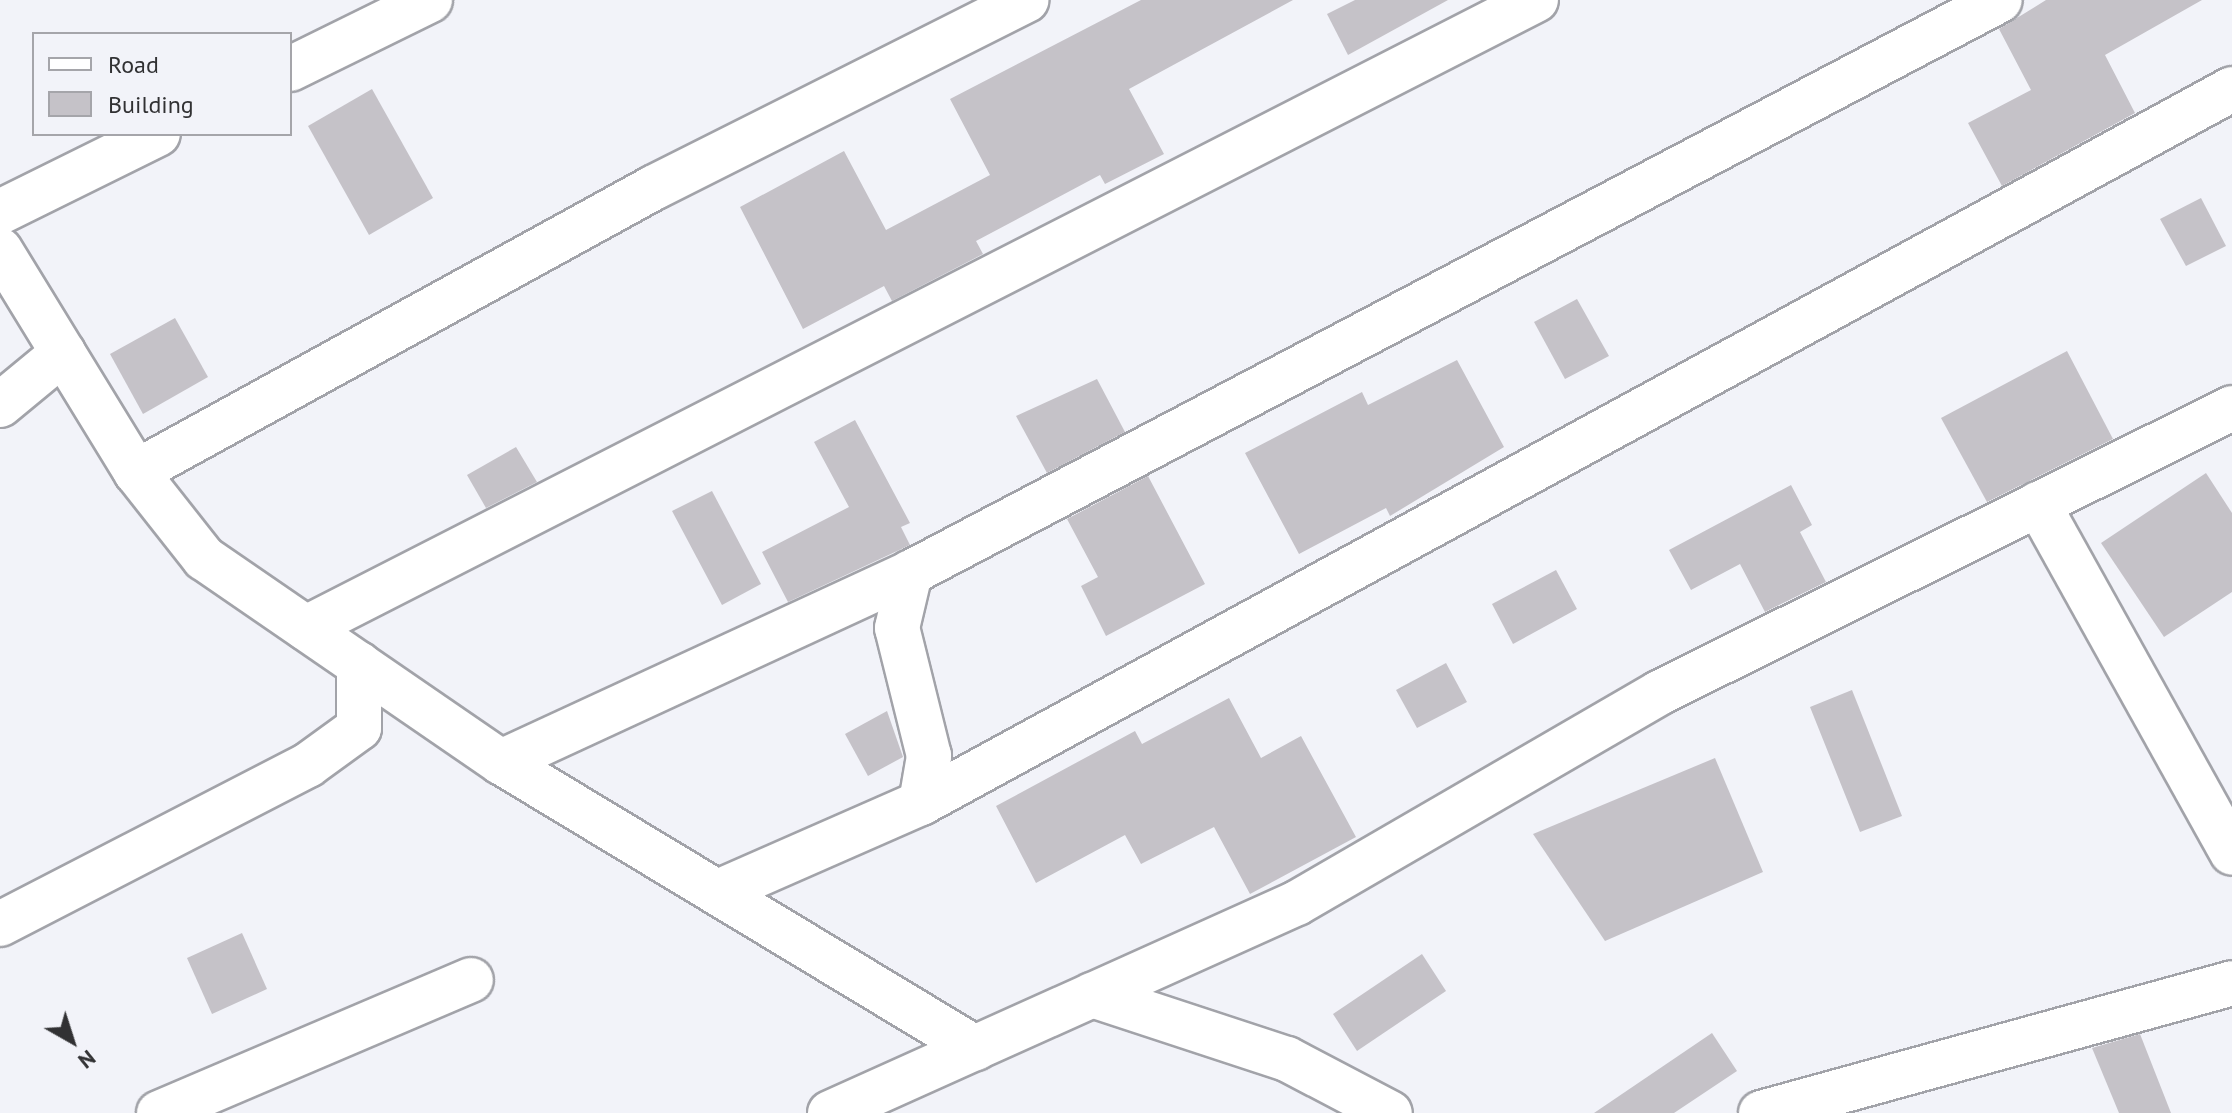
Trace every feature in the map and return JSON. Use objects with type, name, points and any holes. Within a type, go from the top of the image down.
[{"type":"street","points":[[292,68],[430,0]]},
{"type":"street","points":[[136,472],[653,188],[1026,0]]},
{"type":"street","points":[[306,628],[1536,0]]},
{"type":"street","points":[[501,762],[910,573],[2000,0]]},
{"type":"street","points":[[718,892],[921,803],[2232,89]]},
{"type":"street","points":[[0,212],[154,136]]},
{"type":"street","points":[[0,250],[136,472],[204,558],[501,762],[975,1048]]},
{"type":"street","points":[[0,405],[63,353]]},
{"type":"street","points":[[830,1113],[1297,903],[1659,693],[2231,410]]},
{"type":"street","points":[[2038,504],[2232,853]]},
{"type":"street","points":[[910,573],[897,628],[929,756],[921,803]]},
{"type":"street","points":[[0,924],[308,765],[359,728],[359,664]]},
{"type":"street","points":[[159,1113],[471,980]]},
{"type":"street","points":[[1761,1113],[1882,1098],[2232,983]]},
{"type":"street","points":[[1092,995],[1287,1059],[1390,1113]]},
{"type":"building","points":[[1141,0],[1293,0],[1129,89],[1164,154],[1105,184],[1100,175],[976,241],[983,254],[892,301],[884,286],[803,329],[740,207],[844,151],[886,230],[990,175],[950,99]]},
{"type":"building","points":[[1355,0],[1448,0],[1348,55],[1327,14]]},
{"type":"building","points":[[2046,0],[2202,0],[2105,55],[2135,113],[2002,186],[1968,123],[2031,90],[1999,29]]},
{"type":"building","points":[[372,89],[433,198],[369,235],[308,126]]},
{"type":"building","points":[[2201,198],[2226,246],[2186,266],[2160,219]]},
{"type":"building","points":[[1577,299],[1609,356],[1565,379],[1534,322]]},
{"type":"building","points":[[175,318],[208,377],[143,414],[110,354]]},
{"type":"building","points":[[2067,351],[2113,439],[1987,502],[1941,418]]},
{"type":"building","points":[[1457,360],[1504,447],[1390,516],[1386,508],[1299,554],[1245,453],[1362,392],[1368,405]]},
{"type":"building","points":[[1097,379],[1125,432],[1047,473],[1016,416]]},
{"type":"building","points":[[855,420],[910,523],[901,527],[910,545],[788,602],[762,552],[849,507],[814,442]]},
{"type":"building","points":[[516,447],[537,482],[486,508],[467,475]]},
{"type":"building","points":[[2206,473],[2232,513],[2232,592],[2164,637],[2101,543]]},
{"type":"building","points":[[1148,476],[1205,584],[1106,636],[1081,586],[1098,577],[1067,519]]},
{"type":"building","points":[[1791,485],[1812,525],[1800,532],[1826,582],[1765,612],[1740,564],[1691,590],[1669,550]]},
{"type":"building","points":[[712,491],[761,584],[722,605],[672,511]]},
{"type":"building","points":[[1556,570],[1577,609],[1513,644],[1492,604]]},
{"type":"building","points":[[1446,663],[1467,702],[1417,728],[1396,690]]},
{"type":"building","points":[[1852,690],[1902,816],[1860,832],[1810,707]]},
{"type":"building","points":[[1229,698],[1261,758],[1301,736],[1356,837],[1250,894],[1214,827],[1141,864],[1125,835],[1036,883],[996,806],[1135,731],[1142,744]]},
{"type":"building","points":[[887,711],[903,757],[868,776],[845,734]]},
{"type":"building","points":[[1715,758],[1763,872],[1605,941],[1533,834]]},
{"type":"building","points":[[242,933],[267,989],[212,1014],[187,958]]},
{"type":"building","points":[[1422,954],[1446,991],[1357,1051],[1333,1014]]},
{"type":"building","points":[[1712,1033],[1737,1071],[1674,1113],[1594,1113]]},
{"type":"building","points":[[2140,1034],[2171,1113],[2119,1113],[2092,1048]]}]
